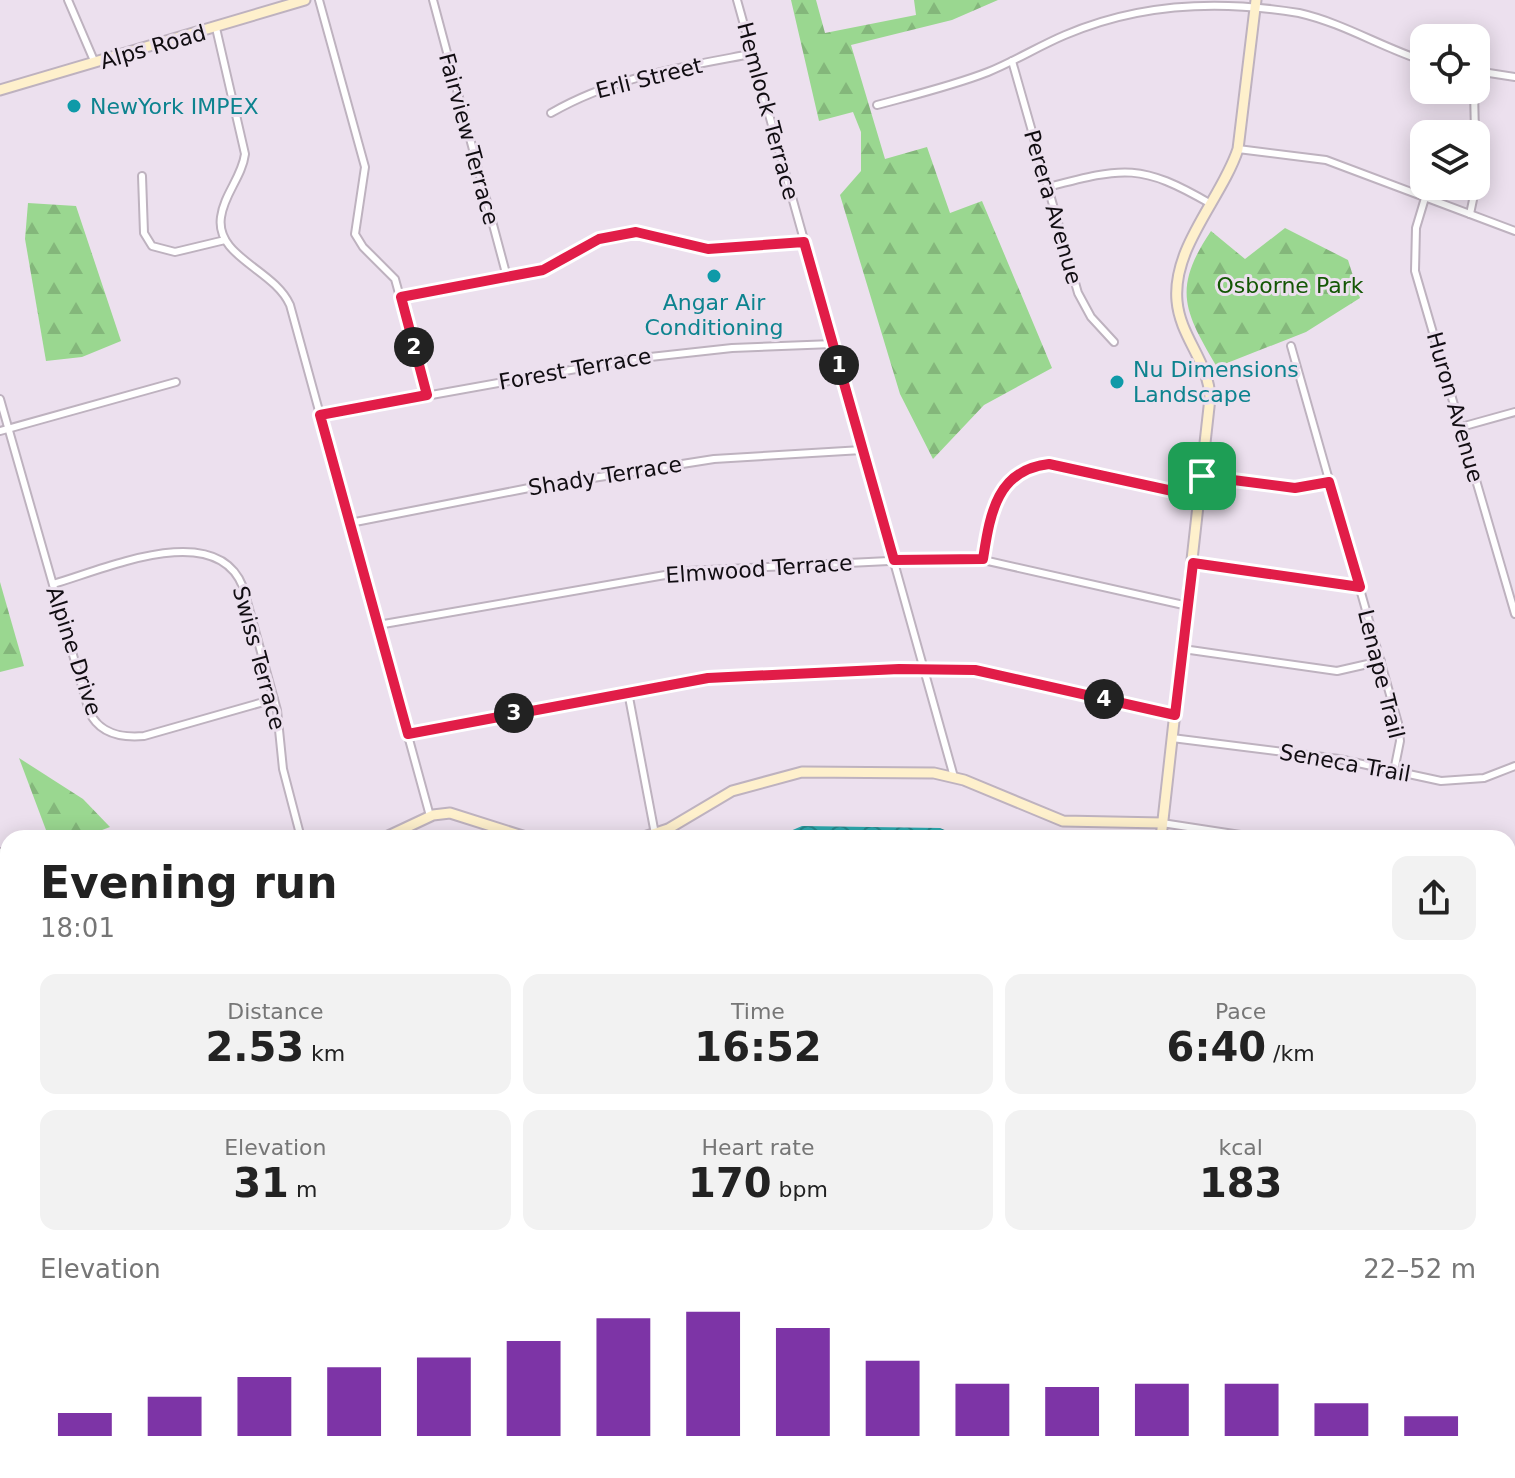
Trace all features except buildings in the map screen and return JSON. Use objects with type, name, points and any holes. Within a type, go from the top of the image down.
[{"type":"street","points":[[68,0],[95,63]]},
{"type":"street","name":"Alps Road","points":[[0,90],[305,0]]},
{"type":"street","points":[[319,0],[365,167],[355,234],[363,247],[391,272],[401,297],[427,395]]},
{"type":"street","name":"Fairview Terrace","points":[[433,0],[507,277]]},
{"type":"street","name":"Hemlock Terrace","points":[[737,0],[954,777]]},
{"type":"street","points":[[877,105],[966,80],[1067,34],[1142,11],[1214,3],[1256,3],[1326,20],[1410,55]]},
{"type":"street","points":[[1162,830],[1210,385],[1180,319],[1177,290],[1183,262],[1238,149],[1256,3]]},
{"type":"street","points":[[216,28],[245,154],[240,174],[223,208],[220,228],[239,257],[270,277],[285,295],[430,816]]},
{"type":"street","name":"Erli Street","points":[[551,113],[595,90],[640,77],[751,54]]},
{"type":"street","name":"Perera Avenue","points":[[1012,61],[1078,293],[1091,317],[1114,342]]},
{"type":"street","points":[[1490,73],[1515,77]]},
{"type":"street","points":[[1238,149],[1326,160],[1410,192]]},
{"type":"street","points":[[1048,187],[1105,172],[1133,171],[1159,176],[1213,205]]},
{"type":"street","points":[[142,176],[144,233],[152,246],[175,252],[225,240]]},
{"type":"street","name":"Huron Avenue","points":[[1424,200],[1416,228],[1415,271],[1515,614]]},
{"type":"street","points":[[1431,200],[1515,231]]},
{"type":"street","points":[[1470,214],[1473,200]]},
{"type":"street","points":[[401,297],[543,270],[584,246],[618,233],[636,232],[708,249],[804,242]]},
{"type":"street","name":"Forest Terrace","points":[[320,415],[680,352],[833,344]]},
{"type":"street","name":"Lenape Trail","points":[[1291,346],[1399,730],[1399,753],[1394,771]]},
{"type":"street","points":[[0,431],[176,382]]},
{"type":"street","name":"Alpine Drive","points":[[0,399],[89,711],[105,730],[123,736],[144,736],[274,699]]},
{"type":"street","points":[[1461,427],[1515,412]]},
{"type":"street","name":"Shady Terrace","points":[[350,523],[529,488],[686,463],[862,450]]},
{"type":"street","points":[[983,559],[999,492],[1011,478],[1028,468],[1059,465],[1200,497]]},
{"type":"street","points":[[1202,476],[1295,488],[1329,482]]},
{"type":"street","name":"Swiss Terrace","points":[[53,584],[170,551],[195,552],[218,559],[241,581],[274,699],[284,779],[299,830]]},
{"type":"street","name":"Elmwood Terrace","points":[[378,625],[688,571],[894,560],[983,559],[1188,606]]},
{"type":"street","points":[[1193,563],[1360,587]]},
{"type":"street","points":[[1183,649],[1337,671],[1381,661]]},
{"type":"street","points":[[408,734],[721,677],[923,668],[975,670],[1175,715]]},
{"type":"street","points":[[628,692],[654,830]]},
{"type":"street","name":"Seneca Trail","points":[[1172,738],[1339,759],[1455,782],[1484,778],[1515,766]]},
{"type":"street","points":[[662,830],[732,791],[789,774],[919,772],[954,777],[1063,821],[1162,823],[1198,830]]},
{"type":"street","points":[[401,830],[430,816],[459,814],[506,830]]},
{"type":"green space","points":[[791,0],[816,0],[825,33],[916,15],[914,0],[998,0],[952,20],[851,45],[885,159],[927,147],[950,213],[982,201],[1052,368],[984,405],[933,459],[900,394],[840,195],[861,171],[861,132],[853,112],[819,121]]},
{"type":"green space","points":[[28,203],[76,206],[121,341],[82,357],[46,361],[25,239]]},
{"type":"green space","name":"Osborne Park","points":[[1285,228],[1348,260],[1360,298],[1306,332],[1217,367],[1190,315],[1187,300],[1187,285],[1199,251],[1211,231],[1245,259]]},
{"type":"green space","points":[[0,582],[24,666],[0,672]]},
{"type":"green space","points":[[19,758],[83,799],[110,827],[102,830],[46,830]]},
{"type":"water","points":[[802,826],[945,830],[793,830]]},
{"type":"place","name":"NewYork IMPEX","points":[[74,106]]},
{"type":"place","name":"Angar Air Conditioning","points":[[714,276]]},
{"type":"place","name":"Nu Dimensions Landscape","points":[[1117,382]]},
{"type":"route","points":[[636,232],[708,249],[804,242],[894,560],[983,559],[999,492],[1019,472],[1038,465],[1059,465],[1200,497],[1202,476],[1295,488],[1329,482],[1360,587],[1193,563],[1175,715],[975,670],[899,669],[708,678],[408,734],[320,415],[427,395],[401,297],[543,270],[584,246],[618,233],[636,232]]}]
